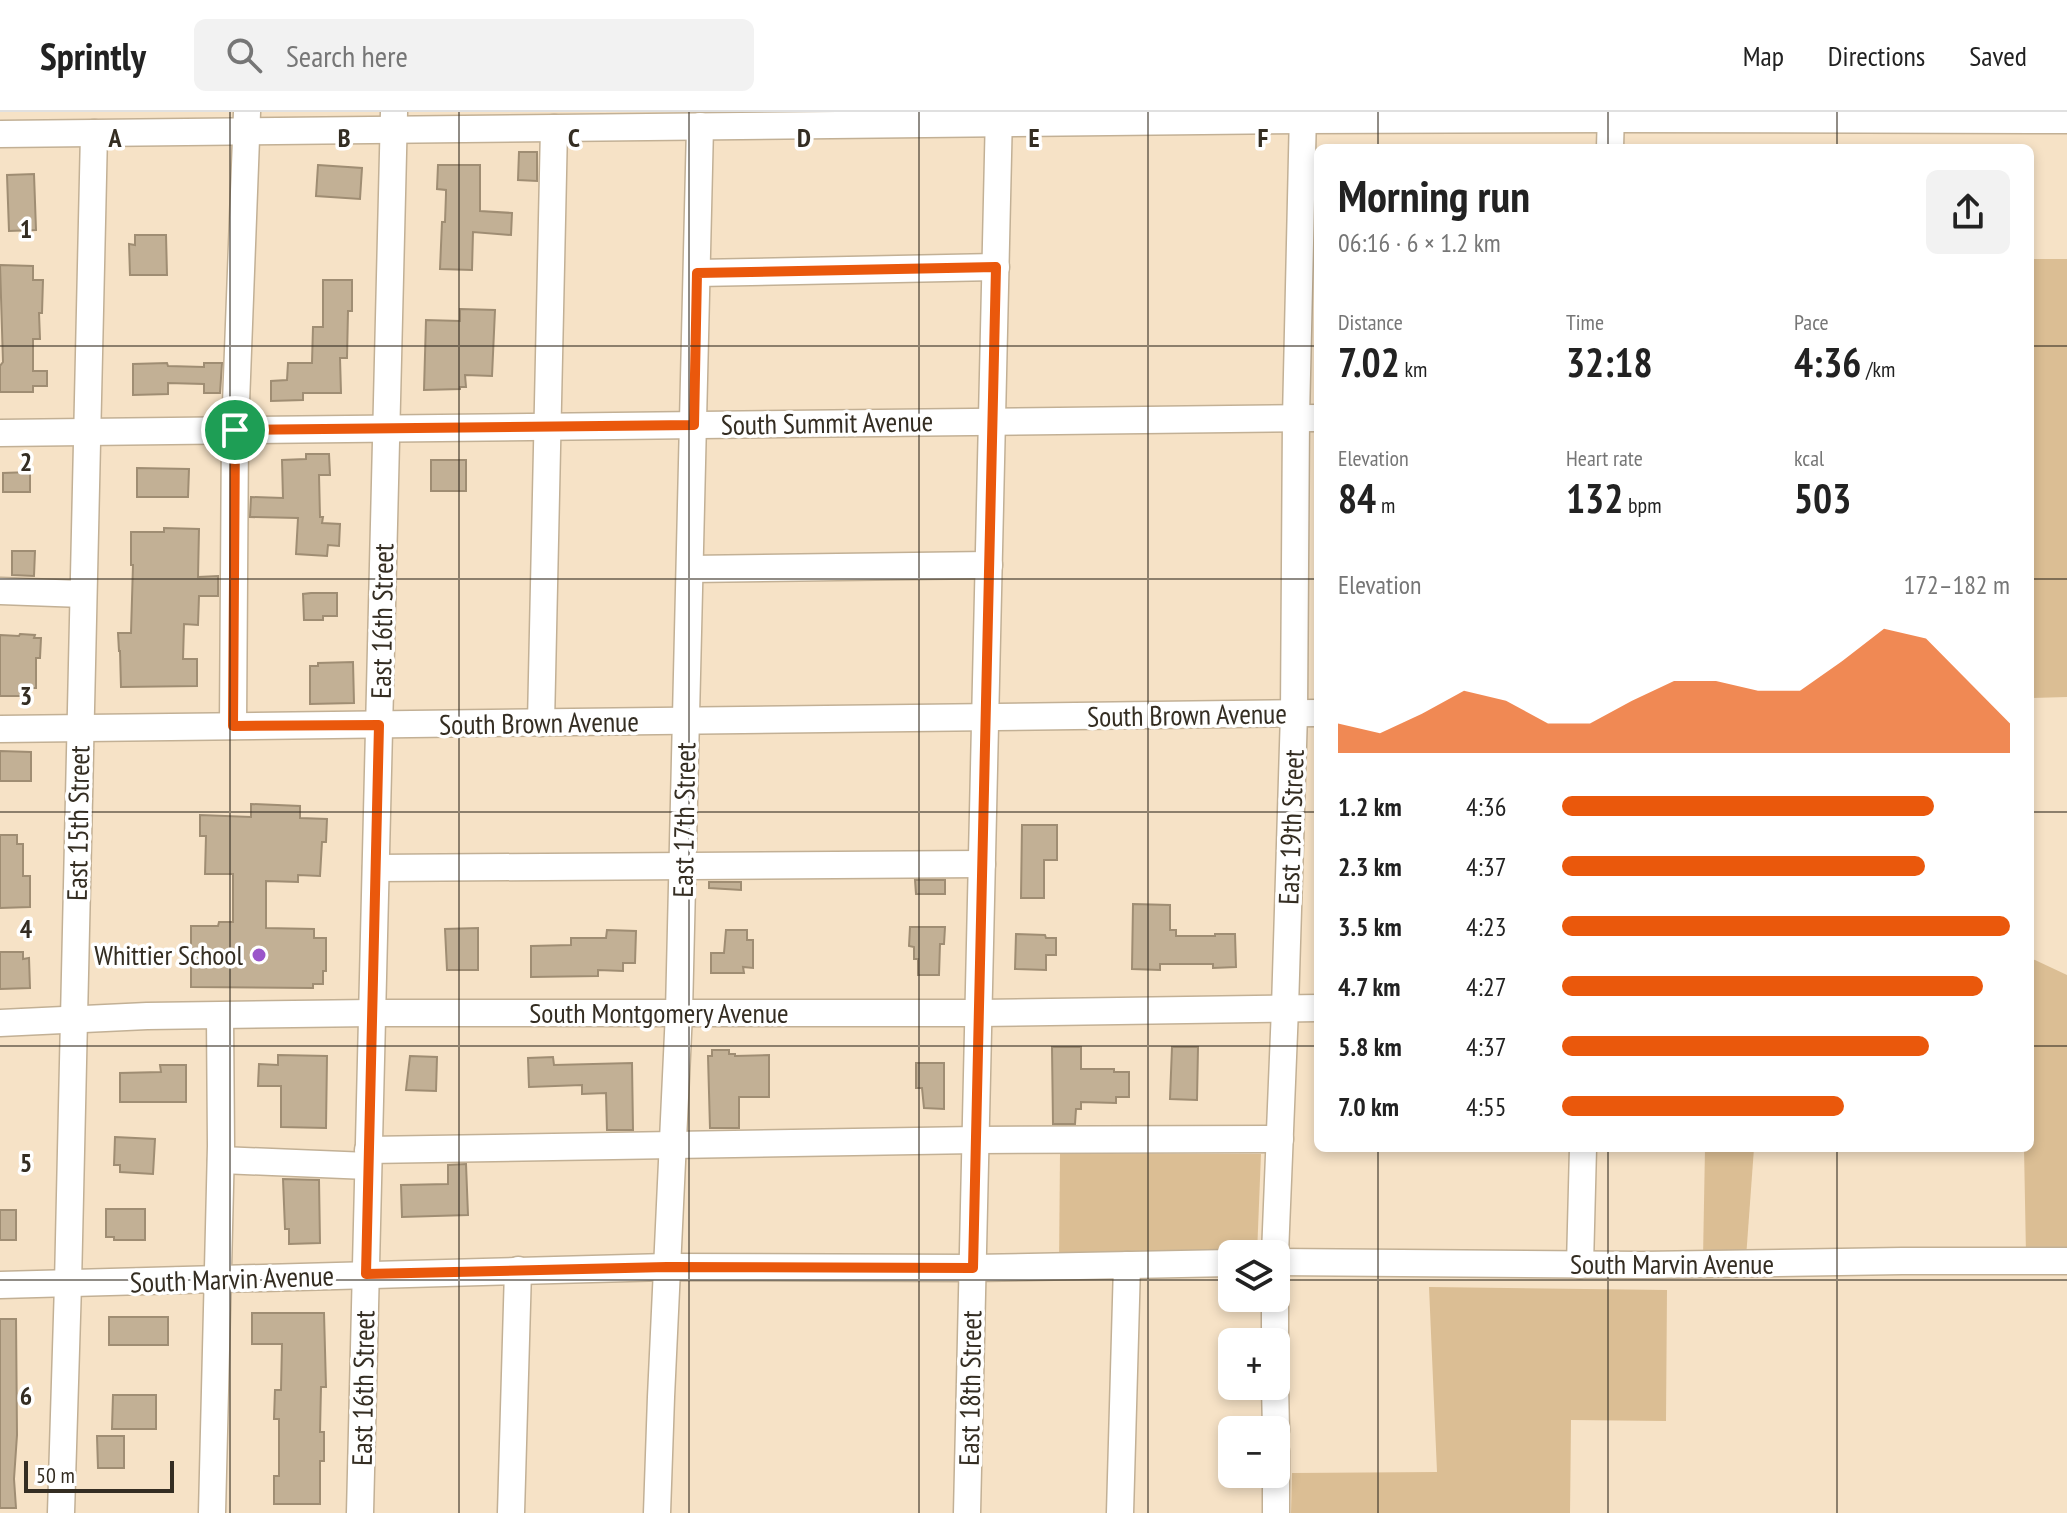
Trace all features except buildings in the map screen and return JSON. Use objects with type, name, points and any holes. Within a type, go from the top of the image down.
[{"type":"street","points":[[1610,144],[1611,115]]},
{"type":"street","points":[[0,134],[94,133],[247,122],[394,121],[554,128],[999,117],[1611,115],[2067,120]]},
{"type":"street","name":"East 19th Street","points":[[1276,1240],[1285,1008],[1306,713],[1307,418],[1303,116]]},
{"type":"street","name":"East 18th Street","points":[[967,1513],[999,117]]},
{"type":"street","name":"East 16th Street","points":[[360,1513],[394,121]]},
{"type":"street","points":[[233,726],[235,430],[247,122]]},
{"type":"street","name":"East 17th Street","points":[[657,1513],[679,1012],[700,126]]},
{"type":"street","points":[[541,723],[554,128]]},
{"type":"street","name":"East 15th Street","points":[[61,1513],[94,133]]},
{"type":"street","points":[[697,273],[996,267]]},
{"type":"street","name":"South Summit Avenue","points":[[0,433],[1307,418]]},
{"type":"street","points":[[690,569],[989,565]]},
{"type":"street","points":[[0,591],[83,594]]},
{"type":"street","name":"South Brown Avenue","points":[[0,729],[1306,713]]},
{"type":"street","points":[[376,868],[982,864]]},
{"type":"street","name":"South Montgomery Avenue","points":[[0,1023],[372,1013],[979,1013],[1314,1008]]},
{"type":"street","points":[[212,1513],[221,1160],[220,1016]]},
{"type":"street","points":[[221,1160],[976,1140],[1280,1139]]},
{"type":"street","points":[[1580,1265],[1583,1152]]},
{"type":"street","name":"South Marvin Avenue","points":[[1290,1262],[1580,1265],[2067,1261]]},
{"type":"street","name":"South Marvin Avenue","points":[[0,1285],[667,1267],[973,1268],[1218,1263]]},
{"type":"street","points":[[1120,1513],[1127,1265]]},
{"type":"street","points":[[511,1513],[518,1270]]},
{"type":"street","points":[[1276,1488],[1276,1513]]},
{"type":"shaded area","points":[[2034,259],[2067,259],[2067,697],[2034,698]]},
{"type":"shaded area","points":[[2034,960],[2067,975],[2067,1256],[2026,1255],[2024,1152],[2034,1152]]},
{"type":"shaded area","points":[[1705,1152],[1754,1152],[1746,1258],[1703,1258]]},
{"type":"shaded area","points":[[1060,1154],[1261,1154],[1258,1240],[1218,1240],[1218,1256],[1059,1264]]},
{"type":"shaded area","points":[[1429,1287],[1667,1290],[1666,1421],[1571,1420],[1570,1513],[1291,1513],[1292,1473],[1437,1472]]},
{"type":"place","name":"Whittier School","points":[[259,955]]},
{"type":"route","points":[[996,267],[973,1268],[667,1267],[366,1274],[379,725],[233,726],[235,430],[694,425],[697,273],[996,267]]}]
